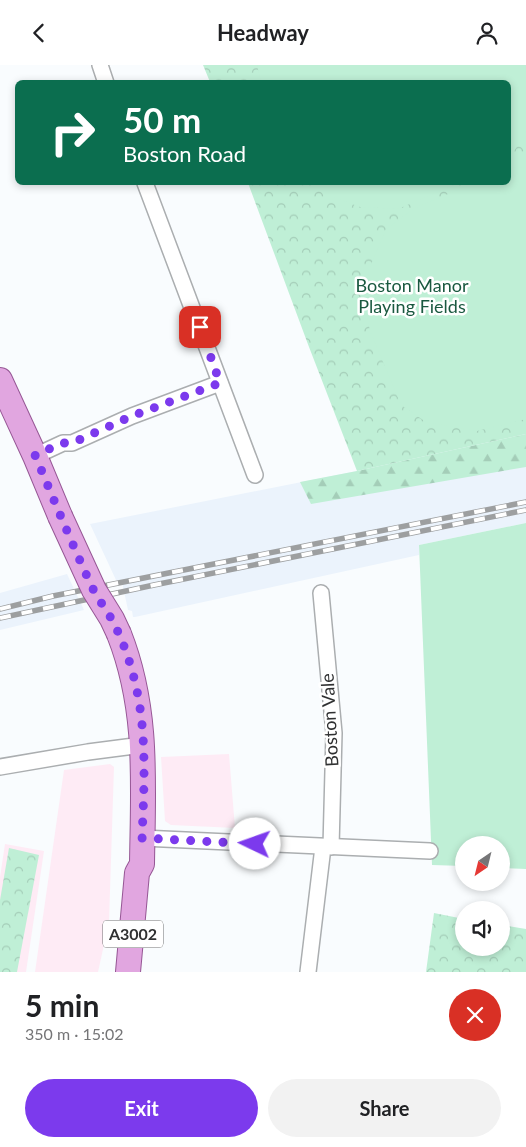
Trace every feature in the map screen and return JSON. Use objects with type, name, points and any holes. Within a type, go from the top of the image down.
[{"type":"main road","name":"A3002","points":[[0,380],[94,590],[112,619],[126,653],[137,692],[142,745],[142,864],[137,873],[128,972]]},
{"type":"street","points":[[100,65],[105,80]]},
{"type":"street","points":[[146,185],[255,475]]},
{"type":"street","points":[[35,455],[63,443],[72,443],[132,416],[220,383]]},
{"type":"street","name":"Boston Vale","points":[[308,972],[327,847],[334,733],[320,593]]},
{"type":"street","points":[[0,767],[142,745]]},
{"type":"street","points":[[142,838],[430,851]]},
{"type":"shaded area","points":[[526,434],[526,523],[419,545],[419,555],[135,617],[133,617],[132,611],[128,610],[122,582],[116,580],[90,524],[357,471]]},
{"type":"shaded area","points":[[67,574],[84,610],[0,630],[0,593]]},
{"type":"shaded area","points":[[229,754],[235,828],[171,825],[165,821],[161,757]]},
{"type":"shaded area","points":[[110,764],[114,767],[109,922],[98,972],[35,972],[64,770]]},
{"type":"shaded area","points":[[5,844],[44,851],[26,972],[0,972],[0,877]]},
{"type":"green space","name":"Boston Manor Playing Fields","points":[[203,65],[526,65],[526,434],[357,471],[249,185],[511,185],[511,80],[209,80]]},
{"type":"green space","points":[[257,65],[526,65],[526,131],[511,157],[511,80],[261,80]]},
{"type":"green space","points":[[526,167],[526,419],[477,431],[426,422],[401,405],[370,331],[364,302],[369,269],[386,229],[415,208],[469,185],[511,185],[511,168]]},
{"type":"green space","points":[[314,185],[454,185],[398,209],[360,207],[325,194]]},
{"type":"green space","points":[[526,434],[526,467],[311,504],[300,482],[357,471]]},
{"type":"green space","points":[[526,523],[526,869],[510,868],[510,836],[455,836],[455,866],[432,865],[419,545]]},
{"type":"green space","points":[[9,848],[39,855],[17,972],[0,972],[0,900]]},
{"type":"green space","points":[[434,913],[455,917],[455,956],[510,956],[510,926],[526,929],[526,972],[426,972]]},
{"type":"railway","points":[[0,609],[53,596],[526,502]]},
{"type":"railway","points":[[0,618],[526,510]]},
{"type":"route","points":[[200,327],[220,383],[132,416],[72,443],[63,443],[35,455],[62,522],[94,590],[112,619],[126,653],[137,692],[142,750],[142,838],[255,844]]}]
